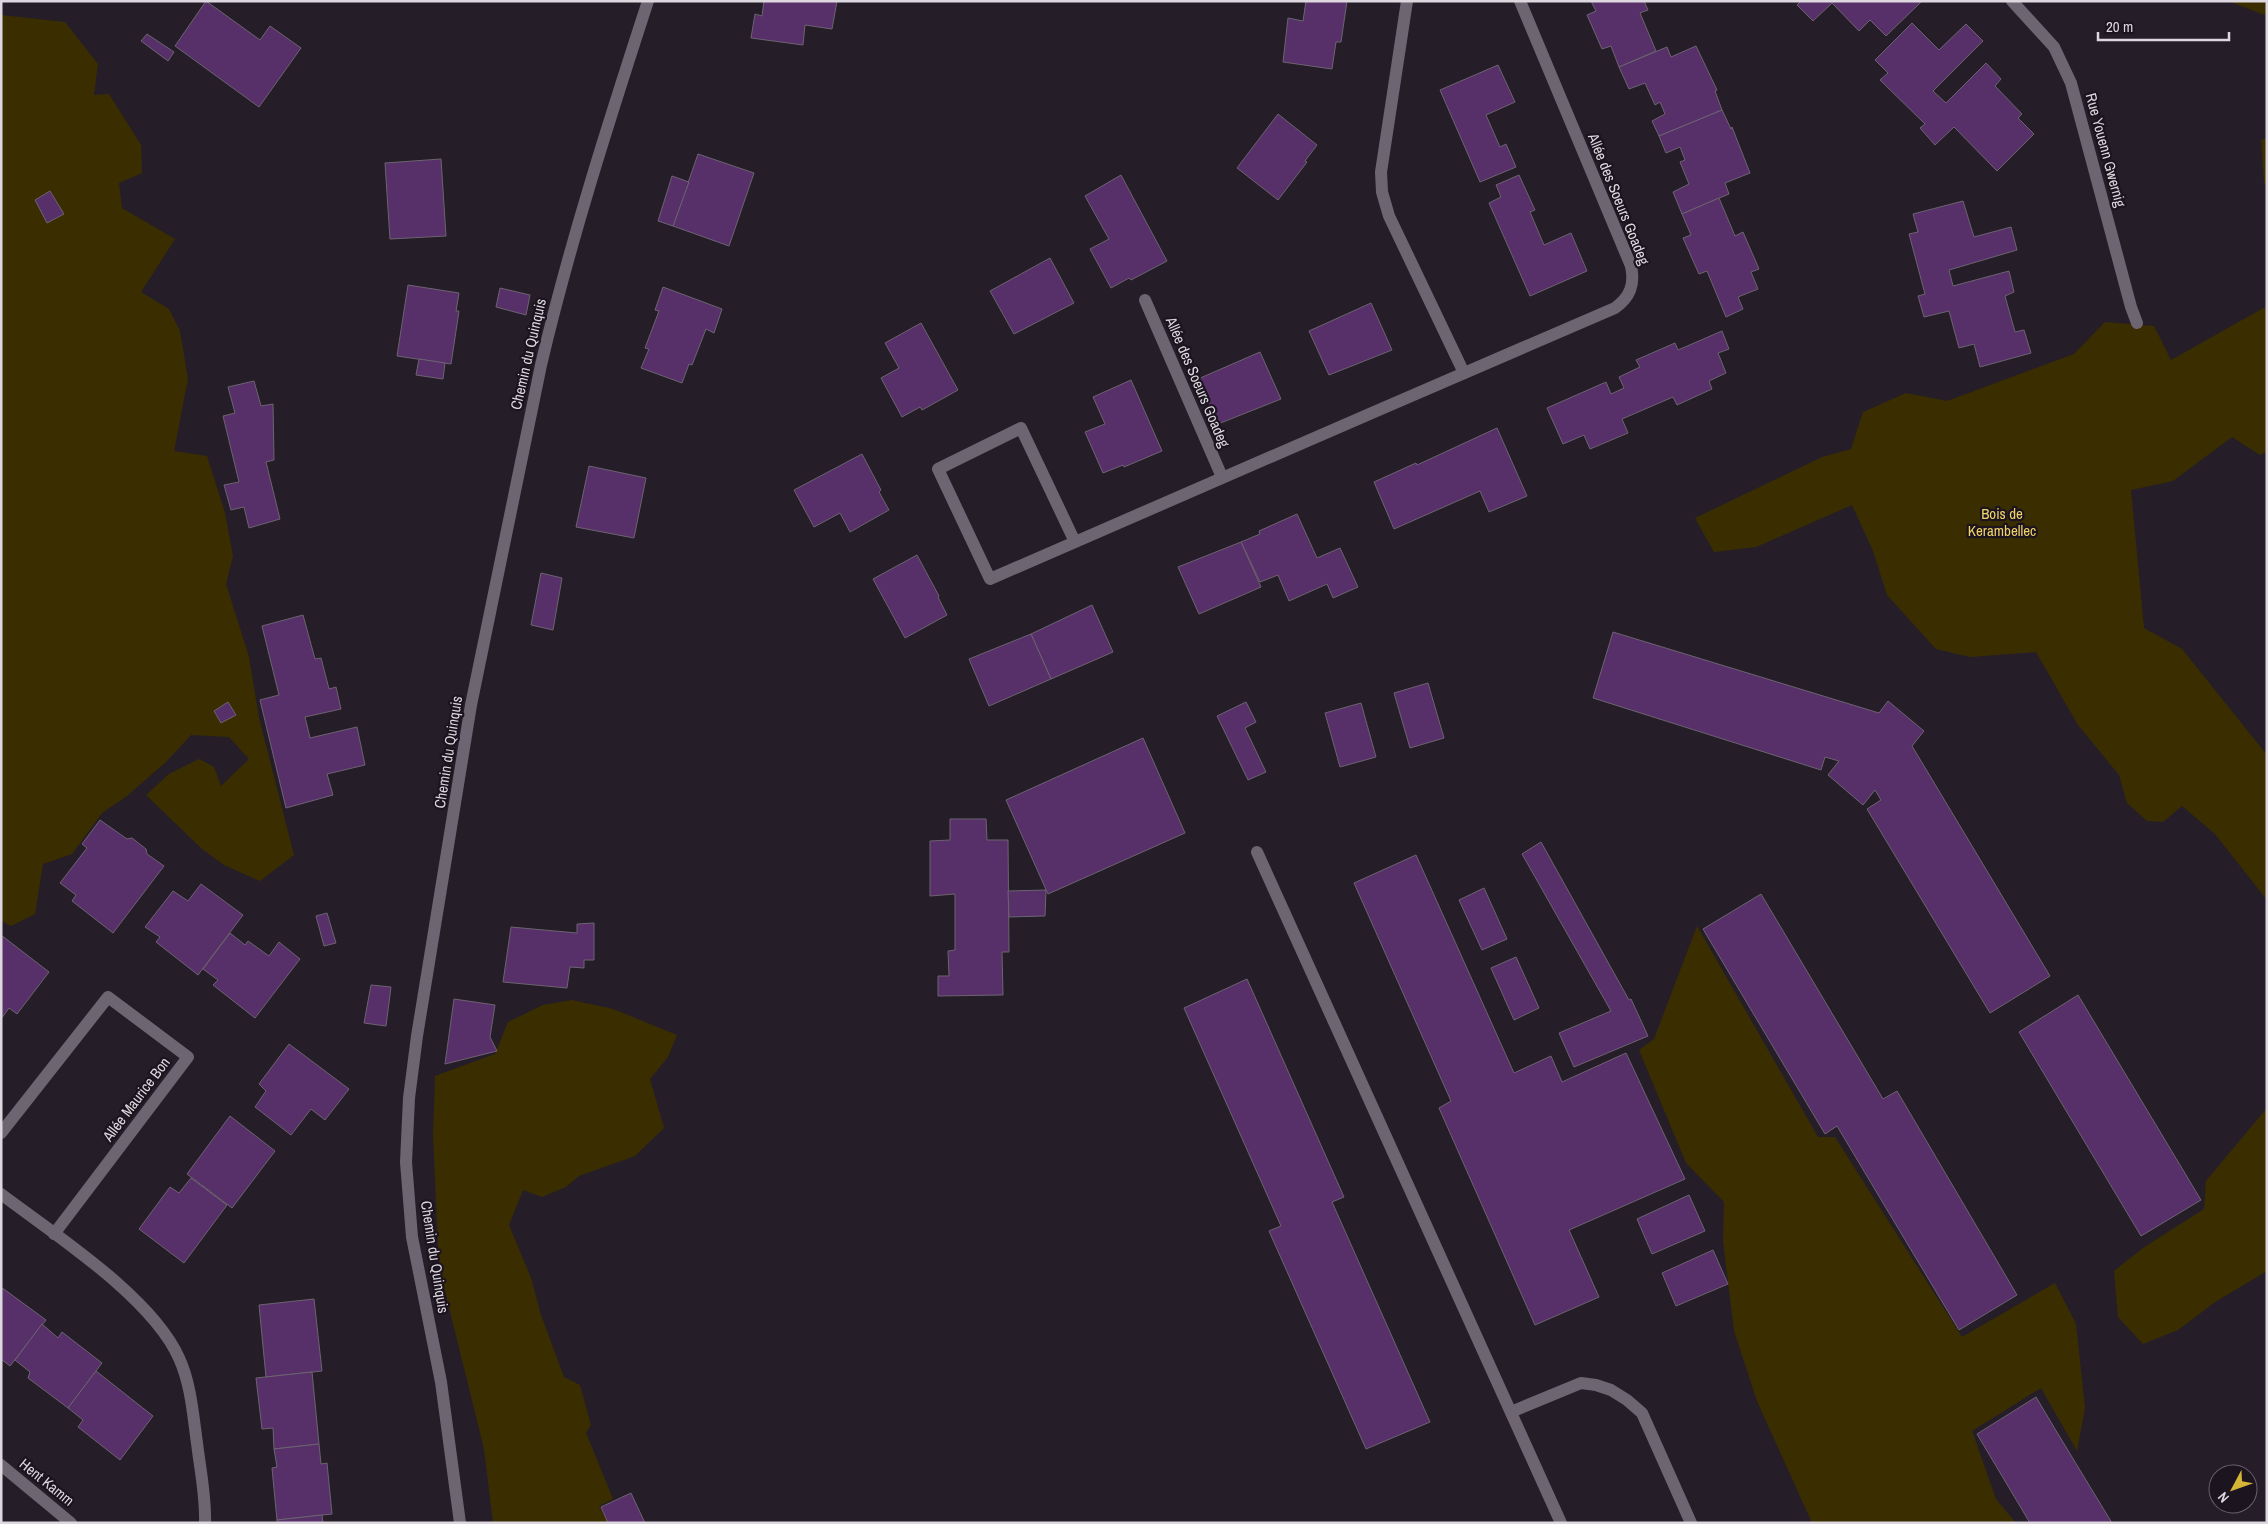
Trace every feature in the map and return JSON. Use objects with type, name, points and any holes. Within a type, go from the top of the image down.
[{"type":"street","name":"Chemin du Quinquis","points":[[460,1523],[442,1382],[412,1237],[406,1162],[409,1098],[417,1036],[471,705],[541,364],[592,176],[648,1]]},
{"type":"street","points":[[1407,1],[1381,172],[1382,192],[1390,216],[1464,373]]},
{"type":"street","name":"Allée des Soeurs Goadeg","points":[[1075,542],[1021,428],[938,469],[990,579],[1615,308],[1626,300],[1634,279],[1631,266],[1520,1]]},
{"type":"street","name":"Rue Youenn Gwernig","points":[[2012,1],[2054,47],[2071,83],[2131,307],[2137,323]]},
{"type":"street","name":"Allée des Soeurs Goadeg","points":[[1146,300],[1222,477]]},
{"type":"street","points":[[1257,852],[1561,1523]]},
{"type":"street","name":"Allée Maurice Bon","points":[[1,1133],[108,996],[188,1057],[54,1234]]},
{"type":"street","points":[[1,1194],[121,1287],[154,1318],[167,1335],[179,1358],[191,1404],[204,1494],[205,1523]]},
{"type":"street","points":[[1511,1412],[1581,1383],[1611,1390],[1627,1400],[1642,1414],[1690,1523]]},
{"type":"street","name":"Hent Kamm","points":[[1,1466],[72,1523]]},
{"type":"green space","points":[[2228,1],[2267,1],[2267,16]]},
{"type":"green space","points":[[1,15],[65,22],[98,64],[94,95],[109,94],[141,145],[142,173],[119,183],[122,208],[175,239],[141,292],[169,309],[180,331],[188,379],[174,451],[207,456],[225,513],[233,556],[226,584],[249,657],[259,718],[294,855],[260,881],[224,865],[202,849],[146,795],[169,774],[199,759],[214,767],[221,786],[249,759],[229,737],[191,735],[167,761],[127,796],[102,813],[72,854],[43,864],[35,914],[11,926],[1,921]]},
{"type":"green space","points":[[2267,138],[2267,189],[2264,182],[2261,140]]},
{"type":"green space","name":"Bois de Kerambellec","points":[[2267,306],[2267,452],[2260,455],[2232,437],[2173,481],[2131,490],[2144,628],[2182,649],[2267,755],[2267,900],[2215,834],[2182,806],[2163,822],[2147,821],[2127,803],[2119,775],[2078,725],[2036,652],[1970,657],[1936,649],[1887,595],[1873,551],[1852,505],[1756,547],[1714,552],[1695,518],[1822,457],[1851,449],[1863,412],[1906,393],[1947,401],[2074,354],[2105,322],[2154,326],[2171,360]]},
{"type":"green space","points":[[1697,926],[1818,1137],[1835,1137],[1962,1337],[2055,1283],[2076,1324],[2085,1408],[2077,1451],[2041,1388],[1972,1431],[1996,1499],[2016,1523],[1812,1523],[1757,1401],[1734,1331],[1723,1241],[1724,1202],[1686,1163],[1639,1050],[1654,1039]]},
{"type":"green space","points":[[572,1000],[613,1009],[677,1035],[668,1057],[650,1079],[664,1128],[635,1156],[579,1176],[566,1187],[542,1197],[523,1190],[509,1225],[531,1278],[541,1315],[564,1377],[580,1385],[591,1425],[586,1433],[613,1499],[599,1506],[608,1523],[493,1523],[484,1449],[439,1267],[433,1135],[435,1076],[495,1054],[508,1022],[543,1005]]},
{"type":"green space","points":[[2267,1108],[2267,1271],[2215,1302],[2178,1330],[2143,1344],[2118,1317],[2114,1271],[2143,1248],[2204,1209],[2206,1181]]},
{"type":"building","points":[[206,1],[260,40],[270,26],[301,48],[259,107],[175,46]]},
{"type":"building","points":[[764,1],[837,1],[832,29],[805,25],[803,45],[751,38],[755,14],[762,16]]},
{"type":"building","points":[[1306,1],[1347,1],[1341,42],[1336,42],[1332,69],[1283,62],[1288,18],[1303,21]]},
{"type":"building","points":[[1591,1],[1644,1],[1648,10],[1640,13],[1656,51],[1619,67],[1611,46],[1602,49],[1587,15],[1596,11]]},
{"type":"building","points":[[1801,1],[1922,1],[1886,36],[1870,20],[1859,31],[1832,3],[1813,21],[1797,5]]},
{"type":"building","points":[[1912,23],[1939,50],[1966,24],[1983,41],[1933,91],[1946,103],[1986,63],[2001,79],[1995,86],[2022,114],[2018,118],[2034,134],[1997,171],[1954,127],[1935,145],[1920,128],[1925,124],[1880,80],[1888,73],[1875,60]]},
{"type":"building","points":[[147,34],[174,52],[168,61],[141,41]]},
{"type":"building","points":[[1696,46],[1717,90],[1715,91],[1722,110],[1659,136],[1652,121],[1665,114],[1660,102],[1655,105],[1645,83],[1629,89],[1619,67],[1667,47],[1671,57]]},
{"type":"building","points":[[1498,65],[1515,102],[1486,115],[1500,147],[1506,144],[1516,167],[1480,182],[1440,90]]},
{"type":"building","points":[[1722,110],[1731,129],[1732,127],[1750,173],[1725,183],[1729,194],[1682,214],[1673,192],[1689,184],[1680,162],[1685,160],[1680,147],[1666,153],[1659,136]]},
{"type":"building","points":[[1278,114],[1317,145],[1305,161],[1307,162],[1278,200],[1237,168]]},
{"type":"building","points":[[698,154],[754,173],[729,246],[673,226]]},
{"type":"building","points":[[441,159],[446,236],[390,239],[385,163]]},
{"type":"building","points":[[1121,175],[1167,261],[1111,288],[1090,249],[1109,239],[1085,196]]},
{"type":"building","points":[[1519,175],[1535,210],[1530,212],[1544,245],[1571,233],[1587,271],[1530,296],[1489,203],[1501,197],[1496,185]]},
{"type":"building","points":[[672,176],[689,182],[673,226],[658,221]]},
{"type":"building","points":[[50,191],[64,214],[47,223],[35,200]]},
{"type":"building","points":[[1719,198],[1735,236],[1743,232],[1759,269],[1751,272],[1758,289],[1738,297],[1743,309],[1726,317],[1707,271],[1699,274],[1683,238],[1691,235],[1682,214]]},
{"type":"building","points":[[1963,201],[1974,237],[2011,227],[2017,250],[1949,270],[1953,286],[2009,271],[2014,292],[2005,296],[2015,332],[2024,330],[2031,353],[1980,367],[1974,344],[1959,348],[1949,311],[1924,317],[1918,296],[1925,294],[1909,234],[1918,232],[1913,214]]},
{"type":"building","points":[[1050,258],[1074,303],[1014,334],[990,291]]},
{"type":"building","points":[[408,285],[459,293],[456,311],[459,311],[451,364],[397,356]]},
{"type":"building","points":[[663,287],[722,309],[714,333],[706,329],[692,365],[689,364],[682,383],[641,368],[649,349],[645,348],[659,311],[655,310]]},
{"type":"building","points":[[500,288],[530,295],[526,315],[496,307]]},
{"type":"building","points":[[1371,303],[1392,350],[1329,375],[1309,331]]},
{"type":"building","points":[[921,323],[958,390],[922,410],[920,407],[902,417],[881,378],[899,368],[885,343]]},
{"type":"building","points":[[1722,331],[1729,349],[1718,353],[1726,373],[1709,381],[1712,389],[1677,405],[1673,397],[1622,419],[1628,433],[1590,449],[1584,435],[1563,444],[1547,408],[1606,382],[1611,394],[1624,388],[1619,377],[1640,367],[1636,360],[1675,343],[1678,350]]},
{"type":"building","points":[[1260,352],[1281,399],[1218,424],[1198,379]]},
{"type":"building","points":[[419,359],[445,363],[443,379],[416,375]]},
{"type":"building","points":[[1131,380],[1162,451],[1124,467],[1123,465],[1103,473],[1085,432],[1105,424],[1093,397]]},
{"type":"building","points":[[254,381],[261,406],[273,404],[274,460],[266,462],[280,519],[249,528],[244,507],[231,510],[224,485],[239,482],[223,416],[235,413],[228,387]]},
{"type":"building","points":[[1497,428],[1527,496],[1489,512],[1480,491],[1394,529],[1374,482],[1416,463],[1417,465]]},
{"type":"building","points":[[862,454],[889,510],[850,532],[840,513],[814,527],[794,490]]},
{"type":"building","points":[[589,466],[646,478],[634,538],[576,527]]},
{"type":"building","points":[[1297,514],[1317,558],[1340,548],[1358,587],[1333,598],[1327,584],[1289,601],[1278,575],[1260,582],[1241,542],[1260,534],[1259,531]]},
{"type":"building","points":[[1241,542],[1261,587],[1199,614],[1178,567]]},
{"type":"building","points":[[917,555],[947,615],[905,638],[873,579]]},
{"type":"building","points":[[541,573],[562,578],[553,630],[531,625]]},
{"type":"building","points":[[1092,605],[1113,652],[1051,679],[1031,634]]},
{"type":"building","points":[[303,615],[315,659],[321,658],[329,689],[336,687],[341,709],[305,717],[310,738],[357,727],[365,765],[327,774],[333,795],[286,808],[260,700],[279,695],[262,626]]},
{"type":"building","points":[[1613,632],[1879,713],[1888,701],[1924,731],[1912,746],[2050,976],[1990,1013],[1867,809],[1881,800],[1875,790],[1863,805],[1828,775],[1839,761],[1825,757],[1821,770],[1593,698]]},
{"type":"building","points":[[1031,634],[1051,679],[989,706],[969,659]]},
{"type":"building","points":[[1428,683],[1444,738],[1410,748],[1394,693]]},
{"type":"building","points":[[228,702],[236,715],[221,723],[214,711]]},
{"type":"building","points":[[1246,702],[1256,722],[1245,728],[1266,772],[1248,780],[1217,716]]},
{"type":"building","points":[[1361,703],[1376,757],[1340,767],[1325,713]]},
{"type":"building","points":[[1143,738],[1185,833],[1048,894],[1006,800]]},
{"type":"building","points":[[950,819],[986,819],[987,840],[1008,840],[1009,952],[1002,952],[1003,995],[938,996],[938,976],[949,976],[948,951],[955,950],[955,894],[930,896],[930,841],[950,840]]},
{"type":"building","points":[[100,820],[127,839],[132,838],[146,849],[147,854],[164,866],[113,933],[72,901],[76,895],[60,883],[87,848],[82,844]]},
{"type":"building","points":[[1541,842],[1629,1000],[1631,999],[1648,1036],[1574,1067],[1559,1033],[1611,1011],[1522,854]]},
{"type":"building","points":[[1416,855],[1514,1073],[1551,1056],[1562,1082],[1626,1053],[1685,1179],[1569,1230],[1599,1297],[1535,1325],[1439,1108],[1451,1101],[1354,883]]},
{"type":"building","points":[[201,884],[243,915],[198,975],[156,942],[160,937],[145,927],[173,891],[188,901]]},
{"type":"building","points":[[1484,888],[1507,939],[1482,950],[1459,900]]},
{"type":"building","points":[[1046,890],[1045,916],[1009,917],[1008,891]]},
{"type":"building","points":[[1761,894],[1883,1099],[1897,1091],[2017,1295],[1959,1330],[1837,1126],[1825,1134],[1703,929]]},
{"type":"building","points":[[327,913],[336,943],[324,946],[316,916]]},
{"type":"building","points":[[594,923],[594,960],[584,960],[584,968],[570,967],[567,988],[503,982],[511,927],[577,933],[577,924]]},
{"type":"building","points":[[230,933],[245,945],[248,941],[269,956],[279,942],[300,959],[255,1018],[213,985],[218,980],[203,969]]},
{"type":"building","points":[[1,935],[49,972],[17,1014],[9,1008],[1,1019]]},
{"type":"building","points":[[1516,957],[1539,1008],[1514,1020],[1491,968]]},
{"type":"building","points":[[1247,979],[1344,1197],[1332,1202],[1430,1422],[1366,1449],[1269,1231],[1281,1226],[1184,1008]]},
{"type":"building","points":[[371,985],[391,987],[386,1026],[364,1023]]},
{"type":"building","points":[[2078,995],[2201,1200],[2141,1236],[2019,1032]]},
{"type":"building","points":[[454,999],[495,1005],[490,1037],[497,1051],[445,1064]]},
{"type":"building","points":[[289,1044],[349,1089],[325,1120],[311,1109],[291,1135],[255,1107],[266,1091],[259,1084]]},
{"type":"building","points":[[230,1116],[275,1151],[232,1208],[187,1174]]},
{"type":"building","points":[[191,1178],[227,1205],[184,1263],[139,1229],[170,1187],[179,1193]]},
{"type":"building","points":[[1689,1195],[1705,1231],[1652,1254],[1637,1219]]},
{"type":"building","points":[[1713,1250],[1728,1284],[1676,1306],[1662,1273]]},
{"type":"building","points":[[1,1287],[46,1320],[10,1366],[1,1359]]},
{"type":"building","points":[[314,1299],[322,1371],[266,1377],[259,1305]]},
{"type":"building","points":[[42,1324],[58,1338],[62,1332],[102,1363],[68,1408],[28,1378],[30,1372],[15,1360]]},
{"type":"building","points":[[96,1371],[153,1416],[120,1460],[78,1427],[83,1420],[68,1408]]},
{"type":"building","points":[[312,1372],[319,1444],[274,1449],[273,1428],[262,1429],[256,1378]]},
{"type":"building","points":[[2036,1397],[2112,1523],[2030,1523],[1977,1434]]},
{"type":"building","points":[[319,1444],[321,1464],[327,1463],[332,1514],[277,1520],[272,1468],[277,1467],[274,1449]]},
{"type":"building","points":[[631,1493],[645,1523],[608,1523],[601,1507]]},
{"type":"building","points":[[322,1515],[323,1523],[277,1523],[277,1520]]}]
